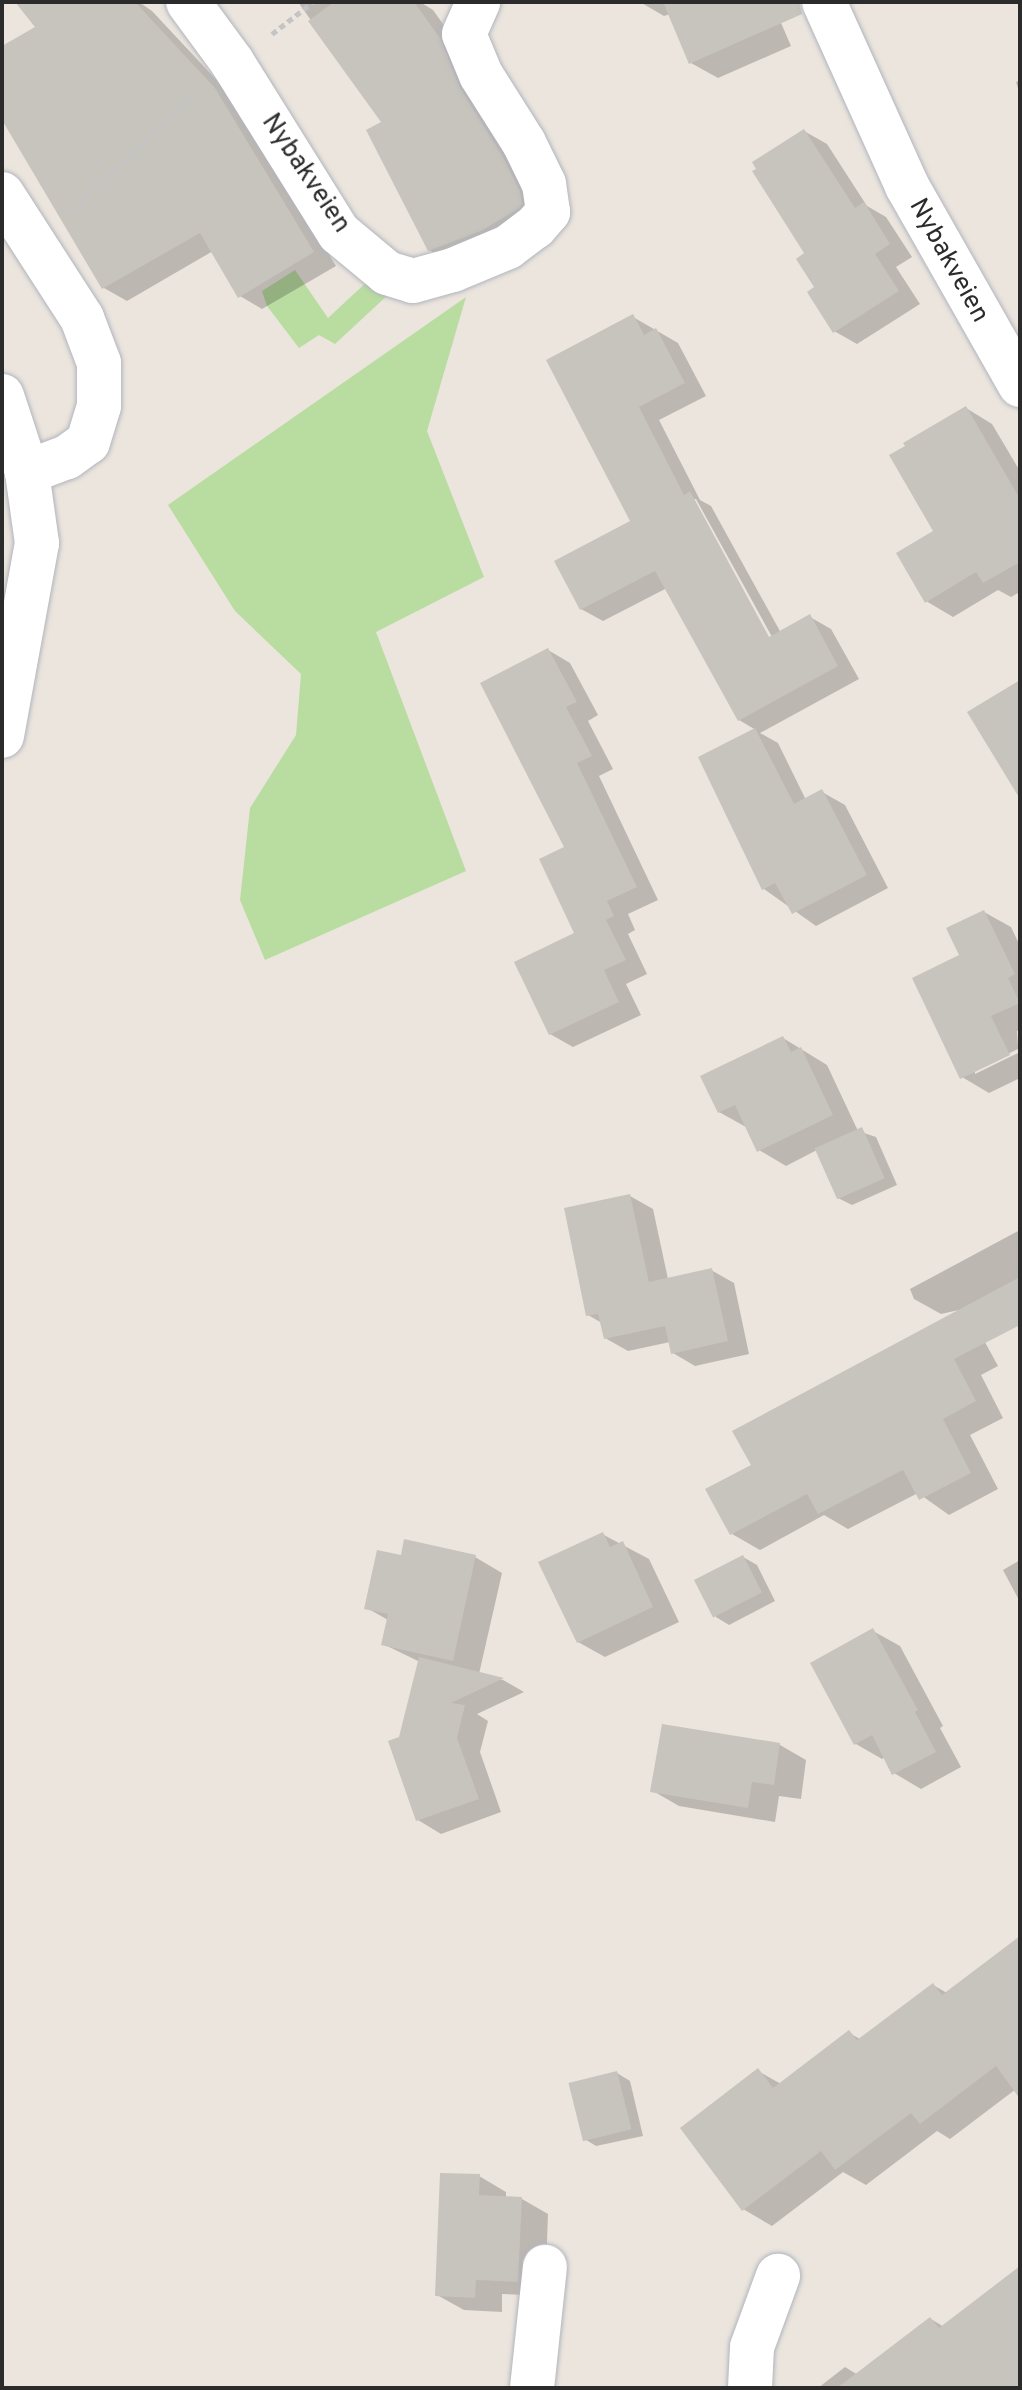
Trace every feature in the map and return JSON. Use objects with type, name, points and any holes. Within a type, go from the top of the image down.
[{"type":"street","name":"Nybakveien","points":[[188,2],[232,62],[339,233],[387,273],[413,281],[453,270],[508,247],[535,227],[548,212],[544,184],[524,143],[481,75],[464,34],[478,2]]},
{"type":"street","name":"Nybakveien","points":[[824,2],[907,186],[1020,385]]},
{"type":"street","points":[[2,194],[82,318],[99,363],[99,406],[88,442],[67,457],[27,472]]},
{"type":"street","points":[[2,396],[27,472],[37,543],[2,736]]},
{"type":"street","points":[[532,2388],[545,2267]]},
{"type":"street","points":[[750,2388],[752,2347],[778,2276]]},
{"type":"path","points":[[290,20],[313,2]]},
{"type":"path","points":[[76,208],[169,114]]},
{"type":"green space","points":[[295,270],[328,318],[371,278],[390,293],[335,344],[319,335],[299,348],[267,306],[262,291]]},
{"type":"green space","points":[[466,297],[427,431],[484,577],[376,632],[466,871],[265,960],[240,900],[250,808],[296,735],[301,674],[235,611],[168,505]]},
{"type":"building","points":[[15,2],[135,2],[215,88],[314,252],[238,298],[200,233],[102,289],[2,120],[2,46],[35,27]]},
{"type":"building","points":[[334,2],[414,2],[440,38],[460,88],[502,155],[520,191],[522,204],[518,209],[481,231],[428,251],[366,130],[381,122],[308,21]]},
{"type":"building","points":[[663,2],[799,2],[802,14],[689,64]]},
{"type":"building","points":[[804,129],[855,208],[864,202],[890,244],[875,254],[899,291],[833,333],[807,292],[814,287],[796,259],[804,253],[752,171],[756,169],[752,162]]},
{"type":"building","points":[[633,314],[644,335],[656,328],[685,383],[639,407],[684,495],[690,491],[769,637],[810,614],[838,666],[738,721],[655,571],[580,610],[554,561],[630,521],[546,360]]},
{"type":"building","points":[[966,406],[1020,499],[1020,562],[983,583],[976,572],[925,603],[896,553],[933,531],[889,455],[905,446],[903,443]]},
{"type":"building","points":[[548,648],[577,702],[566,707],[592,756],[577,763],[637,887],[607,901],[614,916],[606,920],[626,960],[604,970],[619,1002],[549,1035],[514,962],[574,933],[539,859],[564,847],[480,683]]},
{"type":"building","points":[[1020,680],[1020,799],[967,712]]},
{"type":"building","points":[[755,728],[794,804],[822,789],[867,875],[792,914],[775,883],[762,890],[698,757]]},
{"type":"building","points":[[984,910],[1015,974],[1008,978],[1020,1003],[991,1016],[1010,1055],[960,1079],[912,978],[959,955],[946,928]]},
{"type":"building","points":[[783,1036],[791,1052],[801,1047],[833,1115],[757,1152],[735,1105],[718,1113],[700,1076]]},
{"type":"building","points":[[862,1127],[885,1178],[837,1199],[814,1148]]},
{"type":"building","points":[[630,1194],[649,1282],[712,1268],[728,1341],[671,1354],[665,1326],[604,1339],[598,1314],[586,1316],[564,1208]]},
{"type":"building","points":[[1020,1277],[1020,1325],[954,1359],[976,1401],[943,1419],[971,1473],[919,1500],[903,1470],[818,1514],[807,1494],[730,1535],[705,1489],[751,1465],[732,1431]]},
{"type":"building","points":[[603,1532],[610,1547],[623,1541],[653,1607],[577,1643],[538,1562]]},
{"type":"building","points":[[404,1539],[476,1555],[453,1661],[381,1645],[388,1614],[364,1609],[377,1550],[401,1555]]},
{"type":"building","points":[[743,1555],[762,1592],[713,1617],[694,1580]]},
{"type":"building","points":[[873,1628],[918,1710],[915,1712],[936,1752],[892,1775],[872,1735],[854,1745],[810,1663]]},
{"type":"building","points":[[419,1657],[504,1678],[451,1703],[465,1705],[457,1738],[479,1799],[416,1821],[388,1741],[399,1737]]},
{"type":"building","points":[[662,1724],[780,1743],[774,1785],[752,1782],[748,1808],[650,1792]]},
{"type":"building","points":[[1020,1936],[1020,2099],[996,2066],[920,2124],[911,2113],[835,2170],[821,2151],[742,2211],[680,2128],[758,2068],[773,2088],[849,2030],[857,2040],[933,1983],[942,1995]]},
{"type":"building","points":[[617,2071],[632,2129],[583,2141],[568,2083]]},
{"type":"building","points":[[440,2173],[480,2174],[479,2195],[522,2197],[518,2282],[476,2280],[475,2298],[435,2296]]},
{"type":"building","points":[[1020,2266],[1020,2388],[837,2388],[930,2317],[939,2328]]}]
